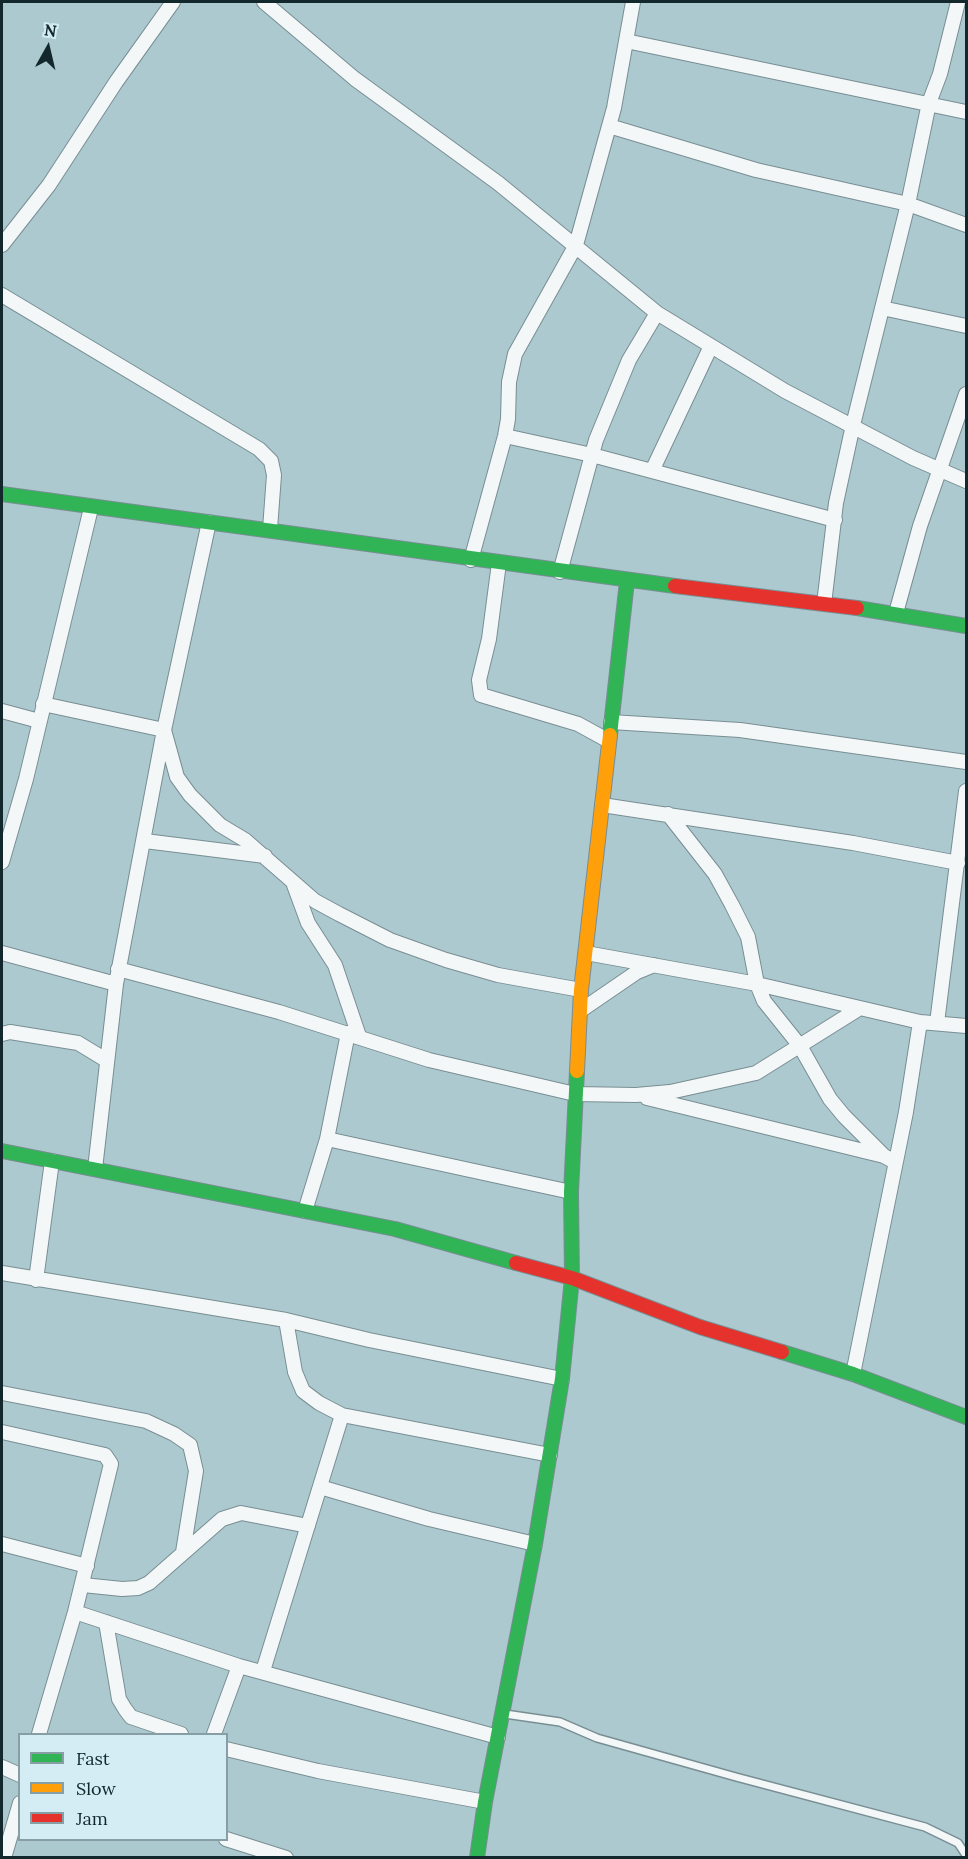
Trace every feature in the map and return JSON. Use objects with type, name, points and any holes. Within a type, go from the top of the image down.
[{"type":"street","points":[[2,245],[49,186],[116,82],[173,2]]},
{"type":"street","points":[[264,2],[356,79],[498,183],[657,313],[784,391],[966,481]]},
{"type":"street","points":[[471,560],[505,436],[509,382],[515,354],[576,245],[609,126],[633,2]]},
{"type":"street","points":[[824,604],[835,520],[853,425],[908,204],[929,104],[940,74],[958,2]]},
{"type":"street","points":[[626,41],[784,76],[966,112]]},
{"type":"street","points":[[609,126],[756,170],[908,204],[966,225]]},
{"type":"street","points":[[2,295],[259,449],[271,461],[274,475],[270,529]]},
{"type":"street","points":[[882,308],[966,326]]},
{"type":"street","points":[[560,572],[592,455],[629,360],[657,313]]},
{"type":"street","points":[[652,471],[711,346]]},
{"type":"street","points":[[896,613],[920,526],[966,394]]},
{"type":"street","points":[[505,436],[592,455],[835,520]]},
{"type":"street","points":[[2,493],[91,508],[270,529],[499,564],[896,613],[966,626]]},
{"type":"street","points":[[2,862],[26,779],[43,704],[64,629],[91,508]]},
{"type":"street","points":[[95,1169],[118,969],[145,842],[164,729],[209,522]]},
{"type":"street","points":[[499,564],[489,639],[479,680],[481,695],[578,724],[609,741]]},
{"type":"street","points":[[477,1857],[485,1802],[535,1544],[562,1379],[572,1278],[571,1192],[581,990],[627,581]]},
{"type":"street","points":[[43,704],[164,729]]},
{"type":"street","points":[[2,711],[39,721]]},
{"type":"street","points":[[611,722],[740,730],[966,762]]},
{"type":"street","points":[[164,729],[177,777],[190,795],[220,825],[265,856],[294,883],[323,905],[390,940],[446,960],[498,975],[581,990]]},
{"type":"street","points":[[937,1023],[966,791]]},
{"type":"street","points":[[602,805],[853,843],[958,863]]},
{"type":"street","points":[[668,814],[715,874],[732,905],[747,937],[757,984],[764,1001],[800,1046],[830,1099],[890,1159]]},
{"type":"street","points":[[145,842],[265,856]]},
{"type":"street","points":[[294,883],[308,923],[335,965],[353,1034],[327,1139],[305,1211]]},
{"type":"street","points":[[2,953],[116,984]]},
{"type":"street","points":[[586,953],[757,984],[920,1022],[966,1026]]},
{"type":"street","points":[[580,1011],[637,972],[655,965]]},
{"type":"street","points":[[118,969],[353,1034],[429,1060],[575,1094],[636,1095],[670,1092],[756,1073],[860,1008]]},
{"type":"street","points":[[853,1374],[890,1159],[920,1022]]},
{"type":"street","points":[[2,1034],[10,1032],[78,1042],[106,1060]]},
{"type":"street","points":[[636,1095],[890,1159]]},
{"type":"street","points":[[327,1139],[571,1192]]},
{"type":"street","points":[[2,1151],[395,1229],[572,1278],[700,1327],[853,1374],[966,1417]]},
{"type":"street","points":[[36,1280],[52,1161]]},
{"type":"street","points":[[2,1273],[286,1320],[369,1340],[562,1379]]},
{"type":"street","points":[[286,1320],[295,1372],[303,1391],[342,1415],[550,1455]]},
{"type":"street","points":[[2,1393],[146,1421],[174,1434],[190,1445],[196,1471],[183,1552]]},
{"type":"street","points":[[263,1671],[342,1415]]},
{"type":"street","points":[[2,1432],[105,1455],[111,1464],[109,1480],[75,1612],[39,1733]]},
{"type":"street","points":[[320,1487],[429,1519],[535,1544]]},
{"type":"street","points":[[82,1585],[122,1589],[138,1588],[149,1582],[222,1519],[241,1513],[308,1526]]},
{"type":"street","points":[[2,1544],[87,1566]]},
{"type":"street","points":[[75,1612],[238,1666],[498,1737]]},
{"type":"street","points":[[106,1622],[119,1699],[125,1709],[131,1717],[178,1733]]},
{"type":"street","points":[[214,1733],[238,1666]]},
{"type":"street","points":[[228,1749],[318,1771],[485,1802]]},
{"type":"street","points":[[2,1767],[18,1774]]},
{"type":"street","points":[[4,1857],[18,1810]]},
{"type":"street","points":[[228,1840],[286,1857]]},
{"type":"lane","points":[[502,1714],[560,1722],[597,1738],[925,1827],[958,1843],[966,1855]]},
{"type":"traffic: fast","points":[[2,494],[675,586]]},
{"type":"traffic: fast","points":[[610,735],[627,581]]},
{"type":"traffic: fast","points":[[857,608],[966,626]]},
{"type":"traffic: fast","points":[[477,1858],[485,1802],[535,1544],[562,1379],[572,1278],[571,1192],[577,1071]]},
{"type":"traffic: fast","points":[[2,1151],[395,1229],[516,1263]]},
{"type":"traffic: fast","points":[[782,1352],[853,1374],[966,1417]]},
{"type":"traffic: slow","points":[[577,1071],[581,990],[610,735]]},
{"type":"traffic: jam","points":[[675,586],[857,608]]},
{"type":"traffic: jam","points":[[516,1263],[572,1278],[700,1327],[782,1352]]}]
